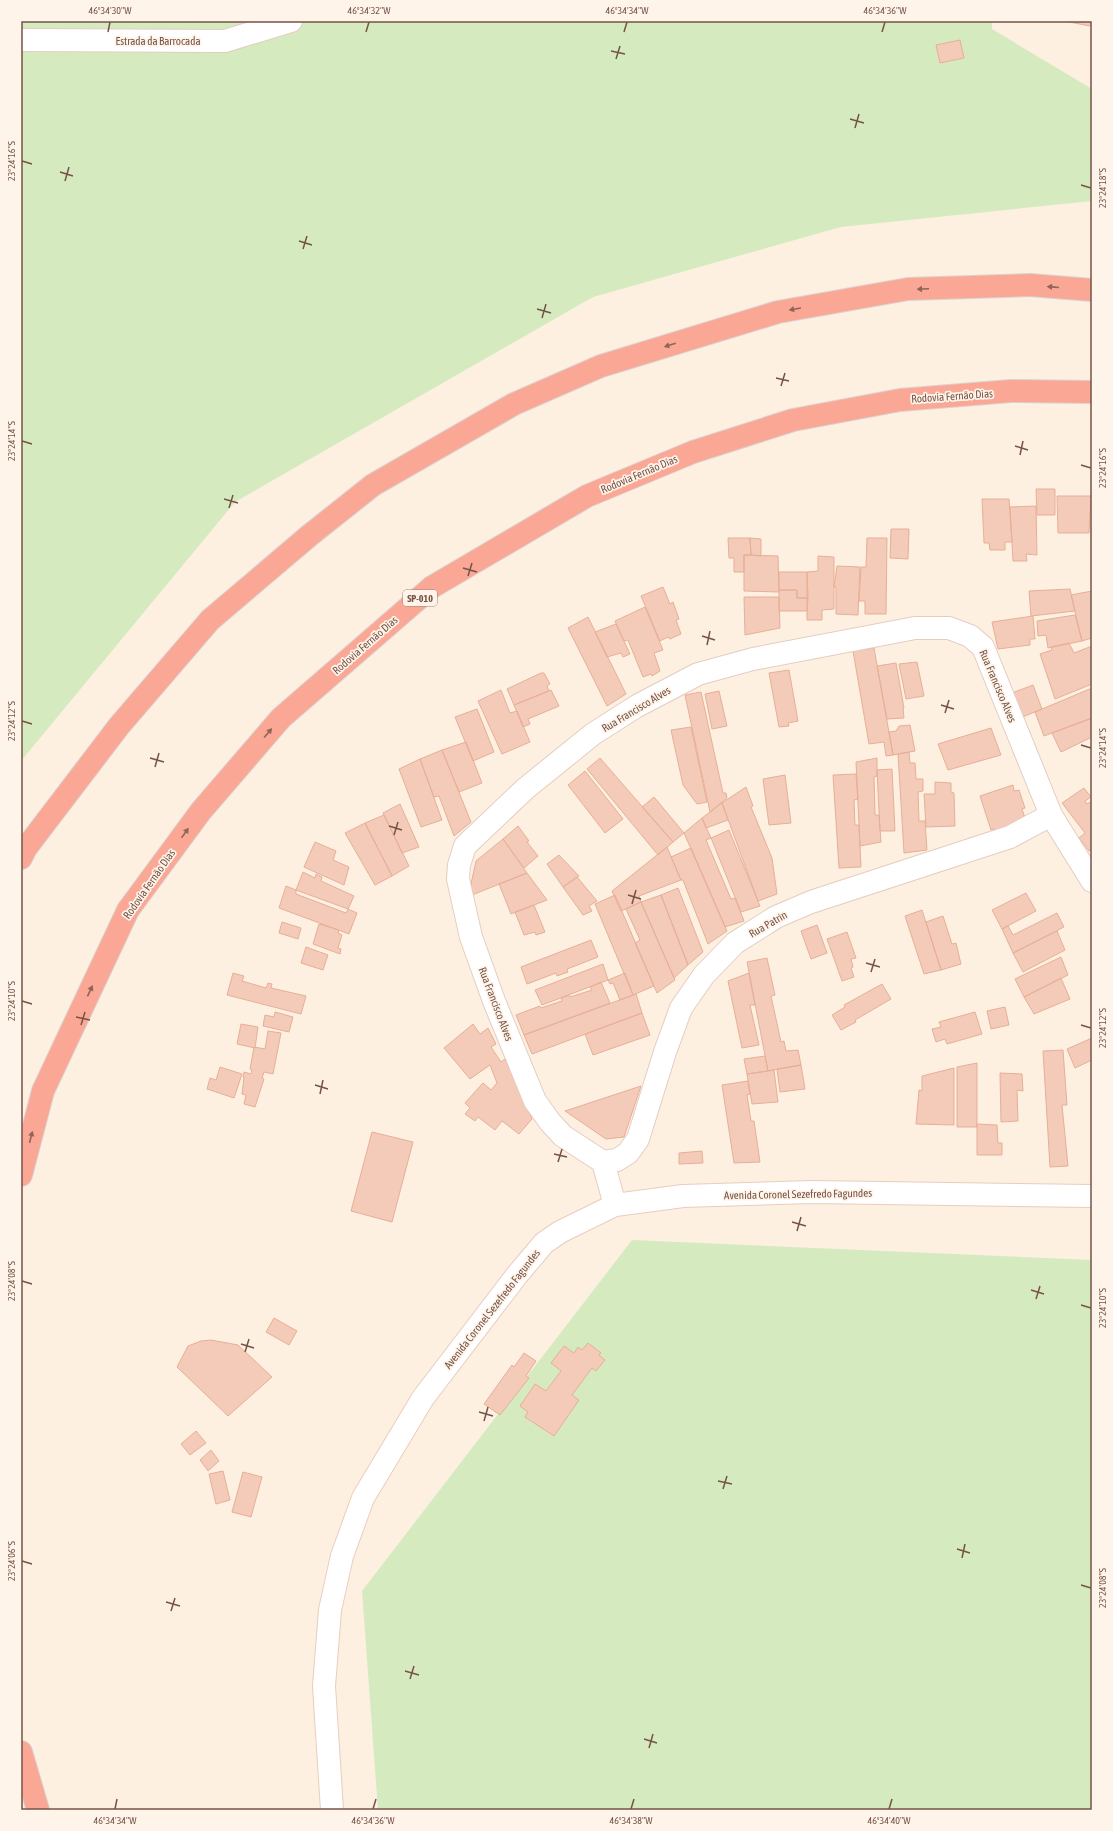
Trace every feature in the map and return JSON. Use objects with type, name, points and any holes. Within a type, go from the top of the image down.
[{"type":"highway","points":[[21,858],[26,848],[120,726],[210,620],[310,535],[373,486],[514,404],[601,366],[778,312],[908,289],[1030,285],[1092,290]]},
{"type":"highway","name":"Rodovia Fernão Dias","points":[[21,1175],[43,1091],[128,910],[201,811],[281,718],[432,587],[587,496],[693,452],[793,420],[900,400],[1012,392],[1092,392]]},
{"type":"highway","points":[[21,1752],[38,1810]]},
{"type":"street","name":"Estrada da Barrocada","points":[[21,40],[225,41],[291,21]]},
{"type":"street","name":"Rua Francisco Alves","points":[[603,1162],[563,1136],[550,1122],[535,1101],[494,1001],[471,937],[458,879],[459,865],[465,846],[525,789],[593,734],[637,706],[698,674],[753,659],[915,628],[949,628],[970,636],[982,647],[1051,816],[1092,881]]},
{"type":"street","name":"Rua Patrin","points":[[603,1162],[617,1160],[628,1153],[638,1139],[664,1052],[681,1008],[704,975],[735,944],[776,917],[811,902],[1010,837],[1051,816]]},
{"type":"street","points":[[603,1162],[615,1205]]},
{"type":"street","name":"Avenida Coronel Sezefredo Fagundes","points":[[332,1810],[324,1686],[330,1610],[342,1556],[364,1498],[423,1398],[517,1275],[544,1244],[560,1232],[615,1205],[683,1196],[812,1192],[1092,1196]]},
{"type":"green space","points":[[21,21],[992,21],[992,29],[1092,89],[1092,201],[841,227],[593,297],[235,502],[21,761]]},
{"type":"green space","points":[[632,1240],[1092,1260],[1092,1810],[378,1810],[362,1591]]},
{"type":"building","points":[[1064,21],[1091,21],[1090,26]]},
{"type":"building","points":[[960,40],[964,58],[940,63],[936,45]]},
{"type":"building","points":[[1036,489],[1055,489],[1055,515],[1037,515]]},
{"type":"building","points":[[1057,496],[1091,496],[1089,533],[1058,533]]},
{"type":"building","points":[[982,499],[1009,499],[1012,542],[1005,542],[1005,550],[990,550],[989,543],[984,543]]},
{"type":"building","points":[[1036,506],[1037,555],[1026,554],[1027,561],[1013,561],[1010,507]]},
{"type":"building","points":[[891,529],[909,529],[908,559],[890,558]]},
{"type":"building","points":[[728,538],[750,538],[751,555],[744,555],[744,572],[734,572],[734,558],[729,558]]},
{"type":"building","points":[[750,538],[761,539],[761,556],[751,555]]},
{"type":"building","points":[[867,538],[887,538],[886,614],[865,614],[865,601],[859,601],[861,567],[866,567]]},
{"type":"building","points":[[744,555],[778,556],[779,592],[744,591]]},
{"type":"building","points":[[818,556],[834,557],[834,609],[822,610],[822,620],[807,620],[807,572],[818,571]]},
{"type":"building","points":[[837,566],[860,567],[858,615],[836,614],[836,587],[834,587]]},
{"type":"building","points":[[779,572],[807,572],[808,598],[797,598],[797,590],[779,590]]},
{"type":"building","points":[[663,587],[670,604],[673,602],[679,619],[676,620],[681,634],[670,639],[668,637],[660,641],[641,596]]},
{"type":"building","points":[[1070,589],[1075,611],[1031,616],[1029,591]]},
{"type":"building","points":[[779,590],[797,590],[797,598],[808,598],[807,611],[779,611]]},
{"type":"building","points":[[1092,591],[1092,638],[1082,641],[1071,595]]},
{"type":"building","points":[[744,597],[779,597],[780,628],[745,635]]},
{"type":"building","points":[[645,607],[663,650],[654,653],[660,671],[652,676],[651,674],[643,677],[628,640],[624,641],[615,621]]},
{"type":"building","points":[[1075,615],[1082,641],[1048,648],[1046,635],[1038,636],[1037,621]]},
{"type":"building","points":[[1033,616],[1035,639],[1030,639],[1030,645],[998,649],[992,622]]},
{"type":"building","points":[[588,617],[626,694],[607,706],[568,628]]},
{"type":"building","points":[[616,624],[630,654],[623,657],[621,653],[607,657],[595,632]]},
{"type":"building","points":[[1069,643],[1074,653],[1092,646],[1092,684],[1055,699],[1040,654],[1052,650],[1051,647]]},
{"type":"building","points":[[874,648],[893,755],[886,756],[884,742],[869,744],[853,651]]},
{"type":"building","points":[[917,662],[924,696],[906,699],[899,664]]},
{"type":"building","points":[[896,663],[904,708],[904,718],[887,719],[877,666]]},
{"type":"building","points":[[789,670],[798,721],[788,723],[789,726],[779,727],[769,673]]},
{"type":"building","points":[[544,673],[550,684],[547,686],[549,691],[514,705],[507,689]]},
{"type":"building","points":[[1033,685],[1042,709],[1020,718],[1012,693]]},
{"type":"building","points":[[1092,688],[1092,718],[1044,736],[1035,712]]},
{"type":"building","points":[[501,690],[510,713],[517,711],[530,742],[502,754],[478,701]]},
{"type":"building","points":[[551,690],[559,706],[528,719],[530,724],[523,727],[514,705]]},
{"type":"building","points":[[719,691],[727,726],[712,729],[705,694]]},
{"type":"building","points":[[701,692],[723,793],[726,793],[727,798],[710,812],[685,695]]},
{"type":"building","points":[[477,709],[494,752],[473,761],[455,717]]},
{"type":"building","points":[[1092,718],[1092,737],[1061,752],[1052,733]]},
{"type":"building","points":[[910,725],[915,751],[893,755],[889,732],[896,731],[899,726]]},
{"type":"building","points":[[691,727],[707,802],[697,804],[683,785],[671,730]]},
{"type":"building","points":[[991,728],[1001,755],[948,770],[938,744]]},
{"type":"building","points":[[466,742],[482,783],[459,792],[442,750]]},
{"type":"building","points":[[442,750],[471,822],[454,836],[439,796],[434,797],[420,759]]},
{"type":"building","points":[[909,752],[910,763],[915,763],[916,779],[923,779],[923,791],[918,792],[919,821],[925,821],[927,850],[904,853],[898,754]]},
{"type":"building","points":[[600,758],[673,842],[658,855],[587,769]]},
{"type":"building","points":[[877,758],[877,776],[874,777],[875,815],[879,815],[881,842],[860,846],[856,762]]},
{"type":"building","points":[[420,759],[442,820],[421,827],[399,769]]},
{"type":"building","points":[[892,769],[895,831],[880,831],[877,770]]},
{"type":"building","points":[[585,771],[623,819],[605,833],[568,785]]},
{"type":"building","points":[[856,774],[858,799],[854,800],[855,825],[859,825],[861,867],[839,868],[833,775]]},
{"type":"building","points":[[785,775],[791,823],[769,825],[763,779]]},
{"type":"building","points":[[935,782],[951,783],[951,792],[954,793],[955,826],[926,827],[924,794],[935,794]]},
{"type":"building","points":[[1013,785],[1014,791],[1019,790],[1025,808],[1022,809],[1025,818],[997,835],[995,829],[991,830],[980,796]]},
{"type":"building","points":[[746,787],[753,806],[751,807],[772,858],[777,894],[758,901],[722,803]]},
{"type":"building","points":[[1084,788],[1091,797],[1085,801],[1087,804],[1092,801],[1092,849],[1089,851],[1079,838],[1085,833],[1062,803]]},
{"type":"building","points":[[654,797],[684,833],[673,842],[642,807]]},
{"type":"building","points":[[722,803],[728,820],[706,828],[702,818]]},
{"type":"building","points":[[400,804],[419,847],[402,853],[383,813]]},
{"type":"building","points":[[384,815],[409,866],[392,876],[365,823]]},
{"type":"building","points":[[702,818],[711,838],[706,840],[731,899],[735,898],[744,921],[725,927],[684,833]]},
{"type":"building","points":[[365,823],[392,876],[375,885],[345,833]]},
{"type":"building","points":[[518,826],[529,841],[527,842],[538,856],[524,868],[503,839]]},
{"type":"building","points":[[729,830],[760,906],[741,912],[711,838]]},
{"type":"building","points":[[503,839],[527,873],[472,895],[471,884],[476,861]]},
{"type":"building","points":[[315,842],[336,851],[333,860],[349,867],[344,885],[304,867]]},
{"type":"building","points":[[667,847],[681,880],[639,896],[641,902],[621,911],[612,891]]},
{"type":"building","points":[[691,848],[727,931],[708,944],[683,880],[681,880],[671,857]]},
{"type":"building","points":[[559,855],[579,876],[563,887],[547,864]]},
{"type":"building","points":[[303,872],[315,878],[316,874],[322,877],[321,881],[354,896],[348,909],[296,890]]},
{"type":"building","points":[[527,873],[547,900],[511,914],[499,884]]},
{"type":"building","points":[[577,877],[597,901],[589,906],[592,911],[583,915],[563,887]]},
{"type":"building","points":[[286,886],[296,890],[296,894],[346,913],[348,909],[357,913],[349,934],[279,908]]},
{"type":"building","points":[[678,888],[703,952],[688,965],[661,895]]},
{"type":"building","points":[[1026,893],[1036,911],[1002,929],[992,910]]},
{"type":"building","points":[[615,895],[654,986],[633,995],[595,904]]},
{"type":"building","points":[[661,895],[688,965],[674,978],[641,902]]},
{"type":"building","points":[[641,902],[675,980],[657,993],[635,943],[640,940],[626,909]]},
{"type":"building","points":[[534,905],[545,932],[536,935],[535,932],[524,935],[515,912]]},
{"type":"building","points":[[922,910],[941,970],[924,974],[905,916]]},
{"type":"building","points":[[1057,913],[1064,927],[1013,953],[1002,929],[1008,926],[1013,935]]},
{"type":"building","points":[[943,916],[952,944],[956,943],[961,964],[941,970],[926,922]]},
{"type":"building","points":[[282,922],[301,928],[298,939],[279,933]]},
{"type":"building","points":[[319,924],[339,930],[338,933],[342,935],[338,948],[341,949],[340,954],[313,944]]},
{"type":"building","points":[[817,925],[827,953],[811,959],[801,931]]},
{"type":"building","points":[[1057,931],[1065,950],[1023,972],[1013,953]]},
{"type":"building","points":[[847,932],[856,958],[851,959],[853,967],[851,968],[854,977],[842,981],[827,939]]},
{"type":"building","points":[[591,940],[598,957],[567,969],[568,972],[557,976],[556,973],[527,984],[521,967]]},
{"type":"building","points":[[306,947],[328,955],[323,970],[301,963]]},
{"type":"building","points":[[1061,957],[1068,975],[1024,997],[1015,979]]},
{"type":"building","points":[[767,958],[775,995],[771,996],[781,1042],[784,1041],[786,1051],[798,1050],[801,1065],[768,1071],[747,962]]},
{"type":"building","points":[[603,964],[608,980],[542,1005],[535,990]]},
{"type":"building","points":[[233,973],[244,976],[242,981],[266,988],[268,983],[272,984],[271,988],[306,996],[301,1014],[227,995]]},
{"type":"building","points":[[625,973],[633,995],[620,1000],[613,983],[610,984],[608,980]]},
{"type":"building","points":[[749,973],[755,1005],[750,1005],[759,1045],[742,1048],[728,981]]},
{"type":"building","points":[[1061,978],[1070,999],[1034,1014],[1024,997]]},
{"type":"building","points":[[601,982],[610,1003],[524,1035],[516,1015],[540,1006],[541,1008],[562,1001],[561,998],[569,995],[570,997],[592,990],[590,987]]},
{"type":"building","points":[[882,984],[891,999],[841,1030],[832,1015],[845,1007],[844,1005]]},
{"type":"building","points":[[636,994],[642,1013],[532,1054],[524,1035]]},
{"type":"building","points":[[1005,1007],[1009,1025],[991,1029],[987,1011]]},
{"type":"building","points":[[275,1012],[293,1017],[289,1032],[263,1026],[265,1015],[274,1017]]},
{"type":"building","points":[[975,1012],[982,1034],[947,1044],[945,1039],[936,1042],[932,1029],[941,1027],[939,1022]]},
{"type":"building","points":[[642,1013],[650,1035],[593,1055],[585,1034]]},
{"type":"building","points":[[241,1024],[258,1027],[255,1048],[237,1044]]},
{"type":"building","points":[[473,1024],[480,1034],[488,1028],[496,1044],[491,1047],[501,1062],[505,1059],[532,1119],[519,1134],[502,1121],[495,1130],[478,1117],[475,1121],[465,1114],[470,1108],[465,1103],[483,1083],[491,1090],[497,1083],[490,1065],[470,1079],[444,1048]]},
{"type":"building","points":[[268,1031],[281,1033],[273,1074],[264,1072],[262,1078],[264,1079],[255,1107],[244,1104],[246,1095],[242,1094],[243,1077],[244,1072],[251,1074],[252,1070],[250,1069],[254,1047],[265,1049]]},
{"type":"building","points":[[1092,1038],[1092,1060],[1075,1068],[1067,1049]]},
{"type":"building","points":[[1063,1050],[1067,1105],[1062,1105],[1068,1166],[1050,1167],[1043,1051]]},
{"type":"building","points":[[765,1056],[768,1071],[747,1074],[744,1059]]},
{"type":"building","points":[[977,1063],[977,1127],[957,1127],[957,1067]]},
{"type":"building","points":[[801,1065],[805,1089],[780,1092],[777,1069]]},
{"type":"building","points":[[220,1067],[242,1074],[234,1098],[207,1089],[210,1078],[216,1080]]},
{"type":"building","points":[[954,1068],[954,1125],[916,1124],[919,1090],[922,1091],[922,1076]]},
{"type":"building","points":[[774,1070],[778,1102],[752,1104],[747,1074]]},
{"type":"building","points":[[1000,1073],[1022,1074],[1023,1091],[1017,1090],[1018,1121],[1001,1122]]},
{"type":"building","points":[[748,1081],[750,1094],[747,1095],[751,1121],[754,1121],[760,1162],[734,1163],[722,1085]]},
{"type":"building","points":[[641,1086],[624,1137],[606,1139],[565,1111]]},
{"type":"building","points":[[977,1124],[997,1125],[998,1143],[1002,1143],[1002,1155],[977,1155]]},
{"type":"building","points":[[372,1132],[413,1142],[392,1222],[351,1211]]},
{"type":"building","points":[[702,1151],[703,1163],[679,1164],[679,1153]]},
{"type":"building","points":[[274,1318],[297,1331],[289,1345],[266,1332]]},
{"type":"building","points":[[211,1340],[238,1345],[272,1377],[228,1416],[177,1367],[188,1346],[201,1341]]},
{"type":"building","points":[[588,1343],[601,1353],[599,1355],[605,1360],[596,1371],[592,1368],[572,1395],[579,1400],[554,1436],[525,1417],[528,1412],[520,1406],[535,1384],[546,1391],[561,1371],[551,1363],[564,1346],[574,1353],[578,1347],[582,1350]]},
{"type":"building","points":[[524,1353],[536,1361],[526,1376],[529,1378],[500,1415],[484,1404],[512,1365],[514,1367]]},
{"type":"building","points":[[196,1431],[206,1443],[190,1455],[181,1444]]},
{"type":"building","points":[[211,1450],[219,1461],[208,1471],[200,1460]]},
{"type":"building","points":[[223,1471],[230,1500],[216,1504],[209,1474]]},
{"type":"building","points":[[243,1472],[262,1477],[251,1517],[232,1512]]}]
